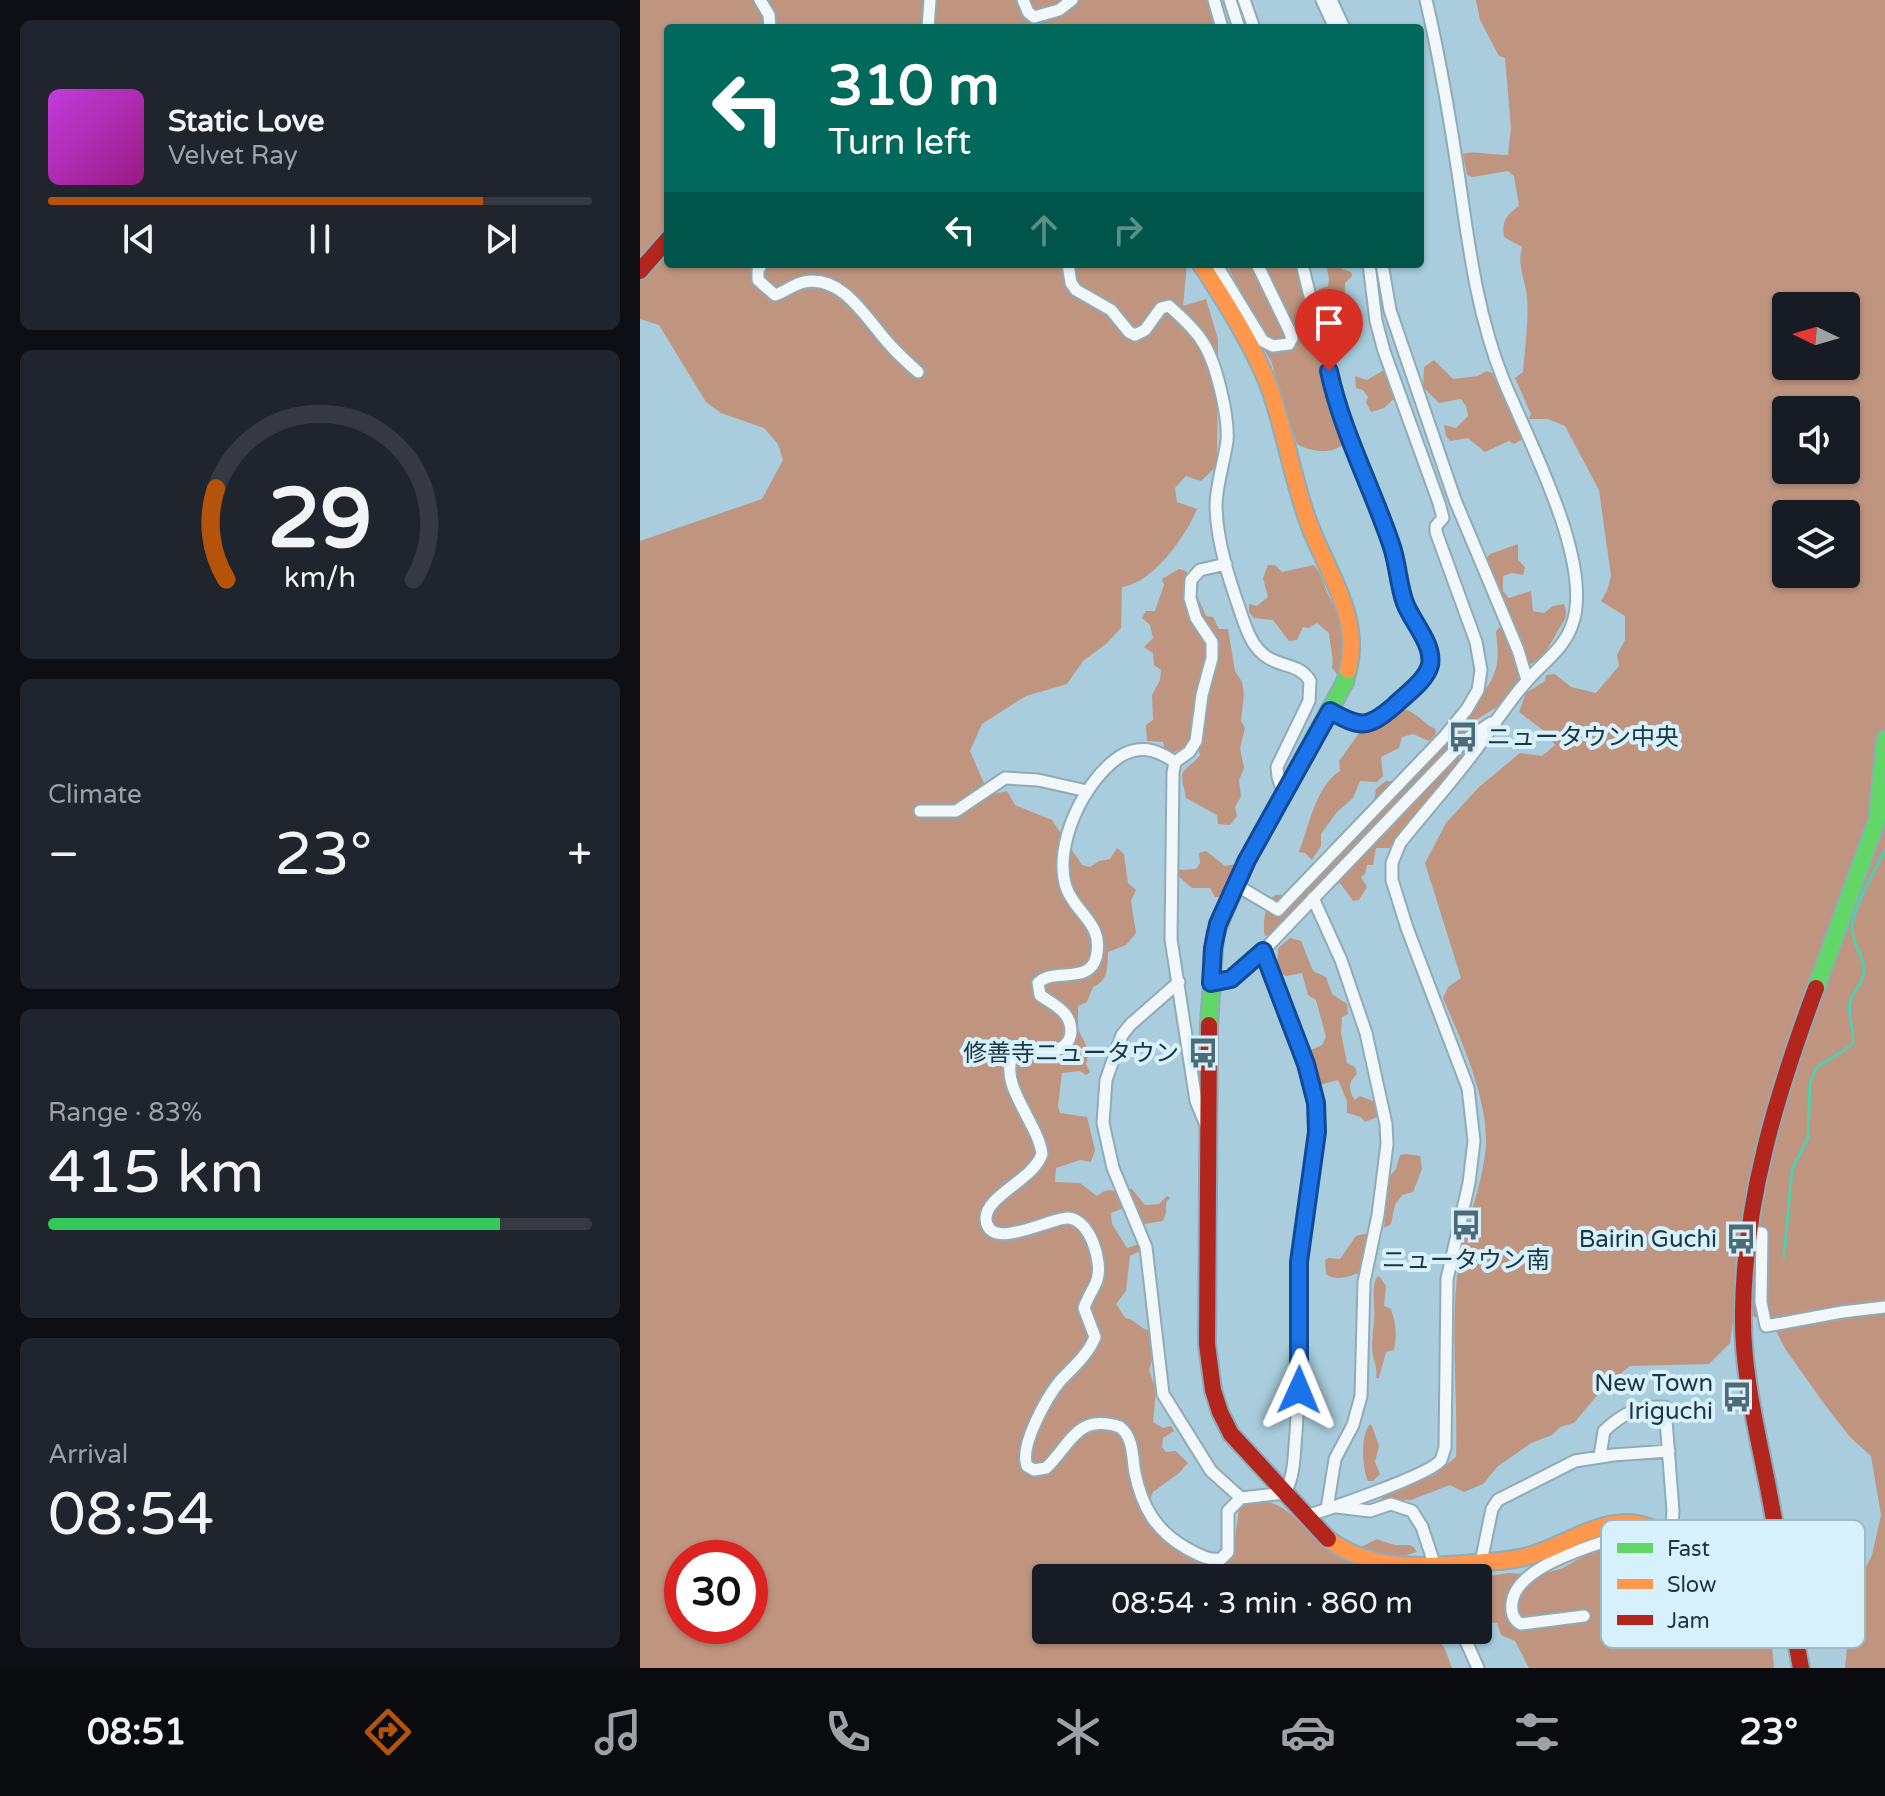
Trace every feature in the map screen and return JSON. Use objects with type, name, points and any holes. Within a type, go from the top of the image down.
[{"type":"street","points":[[760,0],[769,15],[770,24]]},
{"type":"street","points":[[928,24],[930,0]]},
{"type":"street","points":[[1023,0],[1034,17],[1059,10],[1072,0]]},
{"type":"street","points":[[1214,0],[1221,24]]},
{"type":"street","points":[[1230,0],[1238,24]]},
{"type":"street","points":[[1244,0],[1253,24]]},
{"type":"street","points":[[1322,0],[1333,24]]},
{"type":"street","points":[[1331,0],[1342,24]]},
{"type":"street","points":[[1312,1521],[1332,1508],[1428,1469],[1442,1459],[1445,1448],[1447,1279],[1474,1162],[1472,1115],[1461,1066],[1407,928],[1390,872],[1400,843],[1474,752],[1527,680],[1555,652],[1572,626],[1576,587],[1558,508],[1486,331],[1474,280],[1449,115],[1426,0]]},
{"type":"street","points":[[640,271],[664,244]]},
{"type":"street","points":[[759,268],[758,280],[775,295],[803,282],[815,282],[841,291],[918,372]]},
{"type":"street","points":[[1069,268],[1071,283],[1076,290],[1111,310],[1135,335],[1142,332],[1161,308],[1169,306],[1202,341],[1214,369],[1227,428],[1216,506],[1226,564],[1254,646],[1267,659],[1302,672],[1310,681],[1309,701],[1277,767],[1284,794]]},
{"type":"street","points":[[1204,268],[1238,323],[1269,386],[1300,498],[1313,534],[1337,582],[1353,642],[1352,663],[1330,711],[1247,860],[1215,934],[1211,983],[1207,1344],[1213,1397],[1219,1417],[1231,1434],[1330,1541],[1359,1559],[1381,1564]]},
{"type":"street","points":[[1218,268],[1263,341],[1273,346],[1289,344],[1292,338],[1289,330],[1259,268]]},
{"type":"street","points":[[1303,268],[1339,413],[1391,541],[1406,607],[1430,656],[1430,665],[1422,678],[1373,722],[1363,725],[1353,723],[1330,711]]},
{"type":"street","points":[[1236,885],[1278,910],[1445,736],[1472,702],[1480,685],[1481,663],[1476,642],[1436,532],[1436,526],[1443,518],[1439,503],[1379,334],[1370,268]]},
{"type":"street","points":[[1383,268],[1390,310],[1444,470],[1527,680]]},
{"type":"street","points":[[1175,762],[1189,752],[1196,741],[1202,695],[1212,658],[1212,642],[1196,618],[1190,598],[1190,584],[1200,570],[1226,564]]},
{"type":"street","points":[[1211,983],[1231,979],[1263,951],[1464,741],[1495,720]]},
{"type":"street","points":[[1774,1520],[1747,1363],[1743,1314],[1747,1232],[1757,1173],[1772,1119],[1877,820],[1885,739]]},
{"type":"street","points":[[1175,762],[1152,750],[1131,750],[1101,771],[1087,791],[1065,844],[1062,871],[1070,896],[1092,924],[1097,945],[1095,959],[1088,970],[1078,974],[1053,975],[1038,983],[1040,995],[1067,1016],[1071,1029],[1062,1048],[1020,1053],[1012,1057],[1010,1077],[1042,1154],[1032,1170],[993,1203],[986,1217],[992,1231],[1004,1234],[1065,1218],[1073,1219],[1080,1223],[1097,1256],[1097,1280],[1084,1308],[1095,1337],[1086,1354],[1058,1384],[1044,1406],[1024,1460],[1030,1468],[1046,1468],[1081,1427],[1098,1424],[1120,1427],[1130,1441],[1144,1506],[1156,1526],[1174,1541],[1212,1560],[1221,1559],[1228,1552],[1228,1511],[1241,1498],[1285,1493]]},
{"type":"street","points":[[1175,762],[1171,939],[1196,1101],[1209,1130]]},
{"type":"street","points":[[920,811],[956,811],[1005,778],[1054,782],[1087,791]]},
{"type":"street","points":[[1313,898],[1341,960],[1360,1016],[1386,1124],[1384,1175],[1364,1282],[1361,1396],[1353,1425],[1335,1459],[1332,1508]]},
{"type":"street","points":[[1263,951],[1306,1064],[1316,1103],[1316,1144],[1299,1262],[1298,1407],[1293,1466],[1285,1493]]},
{"type":"street","points":[[1179,982],[1122,1035],[1106,1080],[1103,1103],[1105,1133],[1113,1168],[1146,1247],[1163,1394],[1211,1471],[1241,1498]]},
{"type":"street","points":[[1747,1232],[1762,1233],[1761,1302],[1766,1326],[1885,1307]]},
{"type":"street","points":[[1600,1456],[1602,1437],[1608,1427],[1631,1410],[1665,1407],[1672,1520]]},
{"type":"street","points":[[1481,1562],[1492,1509],[1498,1500],[1561,1467],[1600,1456],[1669,1451]]},
{"type":"street","points":[[1332,1508],[1370,1511],[1391,1504],[1406,1507],[1422,1527],[1435,1564]]},
{"type":"street","points":[[1472,1564],[1525,1557],[1601,1527]]},
{"type":"street","points":[[1584,1616],[1521,1624],[1514,1617],[1512,1601],[1525,1576],[1601,1541]]},
{"type":"street","points":[[1467,1644],[1478,1668]]},
{"type":"street","points":[[1797,1648],[1801,1668]]},
{"type":"shaded area","points":[[640,0],[1208,0],[1212,24],[664,24],[664,268],[1187,268],[1183,306],[1206,299],[1218,339],[1217,466],[1201,481],[1186,476],[1175,488],[1177,502],[1197,509],[1185,532],[1156,568],[1134,584],[1122,587],[1121,628],[1083,661],[1067,684],[1026,696],[982,724],[970,751],[989,795],[1007,791],[1015,805],[1052,820],[1082,865],[1090,867],[1110,859],[1117,848],[1124,854],[1128,883],[1136,890],[1131,901],[1136,933],[1126,945],[1108,952],[1105,977],[1093,987],[1087,1002],[1078,1006],[1078,1029],[1089,1051],[1086,1064],[1090,1072],[1086,1075],[1080,1071],[1062,1073],[1060,1113],[1087,1117],[1095,1150],[1091,1162],[1080,1160],[1056,1168],[1055,1182],[1080,1183],[1097,1196],[1108,1190],[1114,1191],[1121,1193],[1126,1202],[1121,1209],[1111,1213],[1112,1224],[1127,1248],[1139,1244],[1142,1250],[1130,1256],[1126,1291],[1116,1304],[1125,1318],[1149,1331],[1152,1360],[1149,1370],[1156,1390],[1153,1422],[1163,1428],[1171,1426],[1174,1431],[1163,1438],[1162,1447],[1166,1452],[1176,1451],[1188,1463],[1153,1492],[1144,1514],[1159,1535],[1178,1552],[1214,1564],[1032,1564],[1032,1644],[1441,1644],[1452,1668],[640,1668],[640,541],[762,499],[783,460],[778,444],[764,428],[721,413],[706,402],[659,325],[640,319]]},
{"type":"shaded area","points":[[1476,0],[1885,0],[1885,1668],[1845,1668],[1847,1648],[1865,1648],[1865,1569],[1872,1555],[1881,1515],[1871,1456],[1850,1437],[1825,1405],[1776,1331],[1752,1315],[1734,1315],[1730,1343],[1709,1364],[1630,1366],[1605,1386],[1574,1423],[1531,1443],[1497,1467],[1483,1484],[1464,1492],[1450,1485],[1411,1500],[1382,1499],[1381,1496],[1434,1475],[1456,1457],[1454,1339],[1458,1268],[1485,1155],[1486,1136],[1480,1096],[1443,998],[1448,987],[1461,978],[1425,863],[1446,823],[1479,787],[1520,753],[1542,756],[1555,745],[1548,734],[1519,712],[1526,693],[1545,681],[1546,675],[1555,674],[1571,687],[1596,693],[1619,666],[1617,655],[1625,640],[1625,616],[1601,601],[1611,576],[1599,490],[1565,426],[1548,419],[1529,419],[1531,414],[1515,378],[1523,372],[1527,306],[1521,266],[1522,247],[1504,237],[1503,232],[1506,219],[1519,206],[1514,176],[1508,171],[1472,177],[1467,175],[1463,154],[1508,155],[1511,128],[1505,58],[1499,56],[1480,20]]},
{"type":"shaded area","points":[[1228,268],[1297,268],[1309,306],[1309,332],[1327,383],[1328,406],[1335,426],[1345,441],[1341,446],[1322,451],[1297,444],[1271,361],[1258,340],[1258,322]]},
{"type":"shaded area","points":[[1327,268],[1342,268],[1351,272],[1352,276],[1345,283],[1345,295],[1337,301],[1317,300],[1315,296],[1319,289],[1328,286]]},
{"type":"shaded area","points":[[1434,360],[1453,379],[1478,376],[1486,371],[1492,373],[1521,440],[1514,444],[1509,441],[1485,452],[1468,438],[1450,441],[1444,425],[1456,428],[1468,416],[1461,399],[1439,403],[1423,387],[1424,367]]},
{"type":"shaded area","points":[[1384,370],[1396,393],[1395,398],[1384,408],[1371,412],[1366,402],[1368,397],[1363,390],[1356,388],[1355,376],[1367,380]]},
{"type":"shaded area","points":[[1518,544],[1518,560],[1525,567],[1523,575],[1512,573],[1503,576],[1503,591],[1509,598],[1531,591],[1533,611],[1544,613],[1553,606],[1564,604],[1566,609],[1564,621],[1547,650],[1529,665],[1486,559],[1490,554]]},
{"type":"shaded area","points":[[1268,565],[1275,565],[1282,572],[1314,565],[1317,568],[1344,632],[1341,673],[1337,674],[1332,668],[1329,633],[1317,623],[1309,628],[1303,627],[1297,640],[1289,641],[1273,620],[1254,618],[1249,612],[1249,604],[1257,606],[1268,597],[1263,578]]},
{"type":"shaded area","points":[[1179,569],[1186,571],[1206,616],[1213,617],[1219,629],[1228,629],[1235,671],[1242,682],[1241,721],[1245,728],[1240,748],[1244,768],[1239,780],[1241,797],[1235,807],[1237,816],[1230,825],[1218,824],[1217,815],[1186,798],[1183,774],[1200,755],[1198,747],[1191,743],[1173,753],[1165,750],[1163,742],[1147,741],[1146,725],[1153,720],[1152,695],[1160,680],[1161,670],[1154,665],[1153,653],[1144,647],[1153,638],[1150,625],[1142,618],[1146,611],[1155,611],[1164,585],[1162,579]]},
{"type":"shaded area","points":[[1502,625],[1523,673],[1519,683],[1505,701],[1478,719],[1473,749],[1443,782],[1393,848],[1376,848],[1373,865],[1367,865],[1361,877],[1367,887],[1359,900],[1353,901],[1340,883],[1311,897],[1272,934],[1265,936],[1265,914],[1271,899],[1277,895],[1288,896],[1373,807],[1376,789],[1386,781],[1402,782],[1479,698],[1496,668],[1496,631]]},
{"type":"shaded area","points":[[1400,709],[1411,712],[1436,729],[1435,735],[1429,741],[1413,734],[1402,737],[1399,748],[1381,757],[1383,776],[1377,782],[1360,781],[1353,798],[1337,812],[1321,834],[1321,846],[1312,860],[1299,852],[1319,796],[1340,771],[1339,761],[1360,732],[1379,725]]},
{"type":"shaded area","points":[[1206,851],[1225,866],[1236,864],[1237,874],[1220,897],[1215,897],[1210,888],[1192,888],[1177,875],[1178,870],[1196,869],[1200,863],[1199,853]]},
{"type":"shaded area","points":[[1290,938],[1301,941],[1313,971],[1326,977],[1332,994],[1347,1004],[1348,1014],[1342,1017],[1341,1033],[1347,1063],[1355,1067],[1357,1074],[1350,1086],[1351,1093],[1355,1100],[1360,1096],[1378,1103],[1380,1116],[1365,1122],[1361,1117],[1347,1113],[1347,1101],[1338,1080],[1316,1086],[1309,1051],[1322,1045],[1326,1037],[1316,1000],[1308,995],[1302,973],[1286,976],[1277,972],[1278,948]]},
{"type":"shaded area","points":[[1400,1155],[1420,1156],[1422,1169],[1413,1192],[1402,1195],[1395,1205],[1391,1224],[1384,1228],[1390,1176],[1396,1169]]},
{"type":"shaded area","points":[[1131,1188],[1145,1205],[1159,1204],[1167,1196],[1170,1198],[1163,1221],[1144,1224],[1129,1192]]},
{"type":"shaded area","points":[[1368,1233],[1370,1245],[1363,1271],[1339,1278],[1326,1274],[1325,1260],[1340,1259],[1356,1236]]},
{"type":"shaded area","points":[[1379,1276],[1386,1286],[1384,1306],[1391,1309],[1396,1334],[1394,1350],[1386,1352],[1379,1378],[1376,1378],[1372,1344],[1374,1289]]},
{"type":"shaded area","points":[[1370,1424],[1379,1446],[1375,1462],[1380,1474],[1373,1481],[1368,1481],[1363,1460],[1363,1444]]},
{"type":"shaded area","points":[[1265,1501],[1277,1505],[1327,1550],[1354,1564],[1227,1564],[1233,1555],[1239,1509],[1253,1502]]},
{"type":"shaded area","points":[[1377,1539],[1411,1546],[1417,1552],[1395,1558],[1362,1550],[1361,1547]]},
{"type":"shaded area","points":[[1601,1548],[1601,1648],[1772,1648],[1774,1668],[1529,1668],[1515,1641],[1501,1635],[1497,1623],[1492,1622],[1492,1576],[1540,1575],[1563,1568]]},
{"type":"waterway","points":[[1784,1257],[1792,1170],[1808,1138],[1810,1083],[1816,1068],[1852,1045],[1850,1002],[1863,978],[1864,968],[1852,926],[1861,898],[1885,850]]},
{"type":"traffic: fast","points":[[1209,1025],[1215,934],[1247,860],[1345,682],[1348,670]]},
{"type":"traffic: fast","points":[[1816,988],[1877,820],[1885,739]]},
{"type":"traffic: slow","points":[[1204,268],[1247,339],[1269,386],[1308,521],[1346,612],[1351,650],[1348,670]]},
{"type":"traffic: slow","points":[[1328,1539],[1362,1557],[1418,1566],[1520,1558],[1601,1527]]},
{"type":"traffic: jam","points":[[640,271],[664,244]]},
{"type":"traffic: jam","points":[[1774,1520],[1745,1356],[1745,1271],[1749,1229],[1765,1148],[1788,1067],[1816,988]]},
{"type":"traffic: jam","points":[[1209,1025],[1207,1344],[1213,1390],[1231,1434],[1328,1539]]},
{"type":"traffic: jam","points":[[1797,1648],[1801,1668]]},
{"type":"place","name":"ニュータウン中央","points":[[1463,737]]},
{"type":"place","name":"修善寺ニュータウン","points":[[1203,1053]]},
{"type":"place","name":"ニュータウン南","points":[[1466,1225]]},
{"type":"place","name":"Bairin Guchi","points":[[1741,1239]]},
{"type":"place","name":"New Town Iriguchi","points":[[1737,1397]]},
{"type":"route","points":[[1299,1390],[1299,1262],[1317,1132],[1316,1103],[1306,1064],[1263,951],[1231,979],[1211,983],[1215,934],[1247,860],[1330,711],[1353,723],[1367,725],[1413,689],[1430,665],[1426,643],[1402,595],[1391,541],[1345,431],[1329,371]]}]
